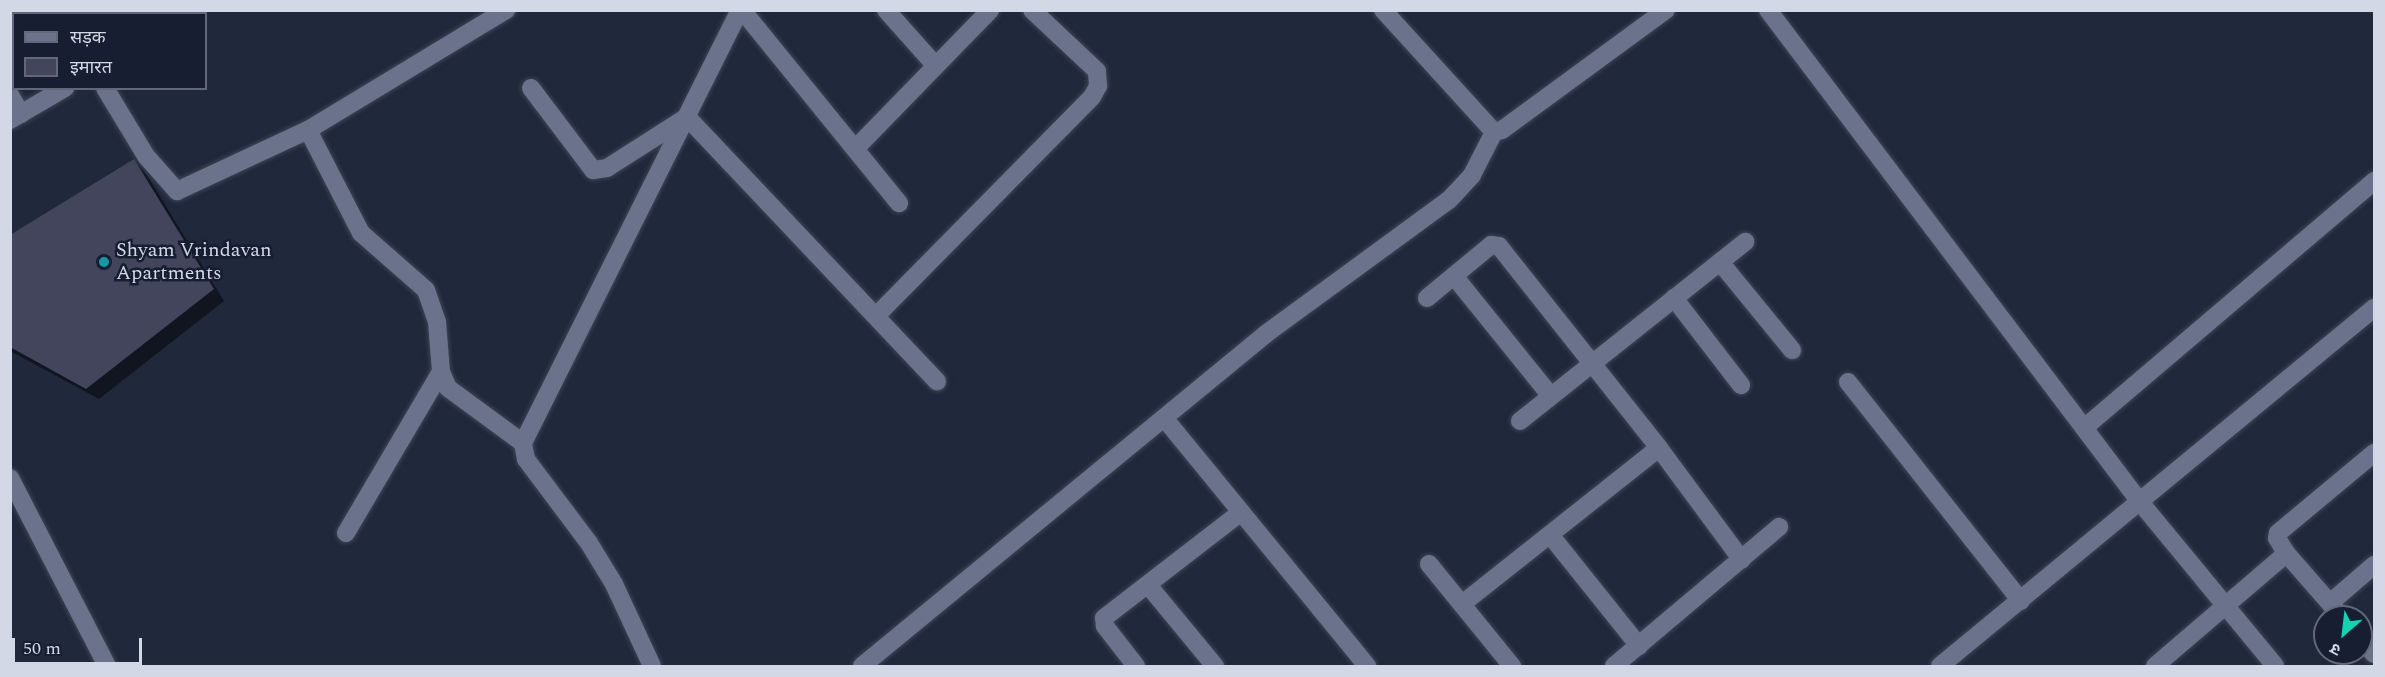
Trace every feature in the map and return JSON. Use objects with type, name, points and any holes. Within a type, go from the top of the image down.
[{"type":"street","points":[[106,90],[146,156],[177,191],[308,130],[506,10]]},
{"type":"street","points":[[652,666],[614,584],[589,543],[526,459],[523,443],[741,10],[899,203]]},
{"type":"street","points":[[886,10],[935,65]]},
{"type":"street","points":[[855,150],[990,10]]},
{"type":"street","points":[[877,315],[1092,98],[1098,86],[1098,71],[1032,10]]},
{"type":"street","points":[[1383,10],[1494,132]]},
{"type":"street","points":[[862,666],[1267,333],[1449,200],[1472,175],[1494,132],[1666,10]]},
{"type":"street","points":[[1768,10],[2140,502],[2275,666]]},
{"type":"street","points":[[531,88],[593,170],[607,168],[687,117]]},
{"type":"street","points":[[10,95],[16,117],[62,90]]},
{"type":"street","points":[[687,117],[877,315],[937,381]]},
{"type":"street","points":[[308,130],[361,233],[426,290],[437,322],[441,372],[448,388],[523,443]]},
{"type":"street","points":[[2084,428],[2374,182]]},
{"type":"street","points":[[1520,421],[1745,242]]},
{"type":"street","points":[[1427,298],[1491,245],[1499,246],[1659,448],[1742,560]]},
{"type":"street","points":[[1720,262],[1792,350]]},
{"type":"street","points":[[1454,276],[1551,396]]},
{"type":"street","points":[[1674,298],[1741,385]]},
{"type":"street","points":[[1941,666],[2374,308]]},
{"type":"street","points":[[346,533],[441,372]]},
{"type":"street","points":[[1848,382],[2021,601]]},
{"type":"street","points":[[1165,419],[1367,666]]},
{"type":"street","points":[[1462,604],[1551,536],[1659,448]]},
{"type":"street","points":[[2374,453],[2278,533],[2277,538],[2286,553],[2330,603],[2374,565]]},
{"type":"street","points":[[10,477],[107,666]]},
{"type":"street","points":[[1136,666],[1105,626],[1104,618],[1240,513]]},
{"type":"street","points":[[1614,666],[1779,527]]},
{"type":"street","points":[[1551,536],[1639,646]]},
{"type":"street","points":[[2154,666],[2286,553]]},
{"type":"street","points":[[1429,564],[1512,666]]},
{"type":"street","points":[[1148,585],[1215,666]]},
{"type":"building","name":"Shyam Vrindavan Apartments","points":[[134,159],[214,289],[86,389],[10,347],[10,235]]},
{"type":"place","name":"Shyam Vrindavan Apartments","points":[[104,262]]}]
